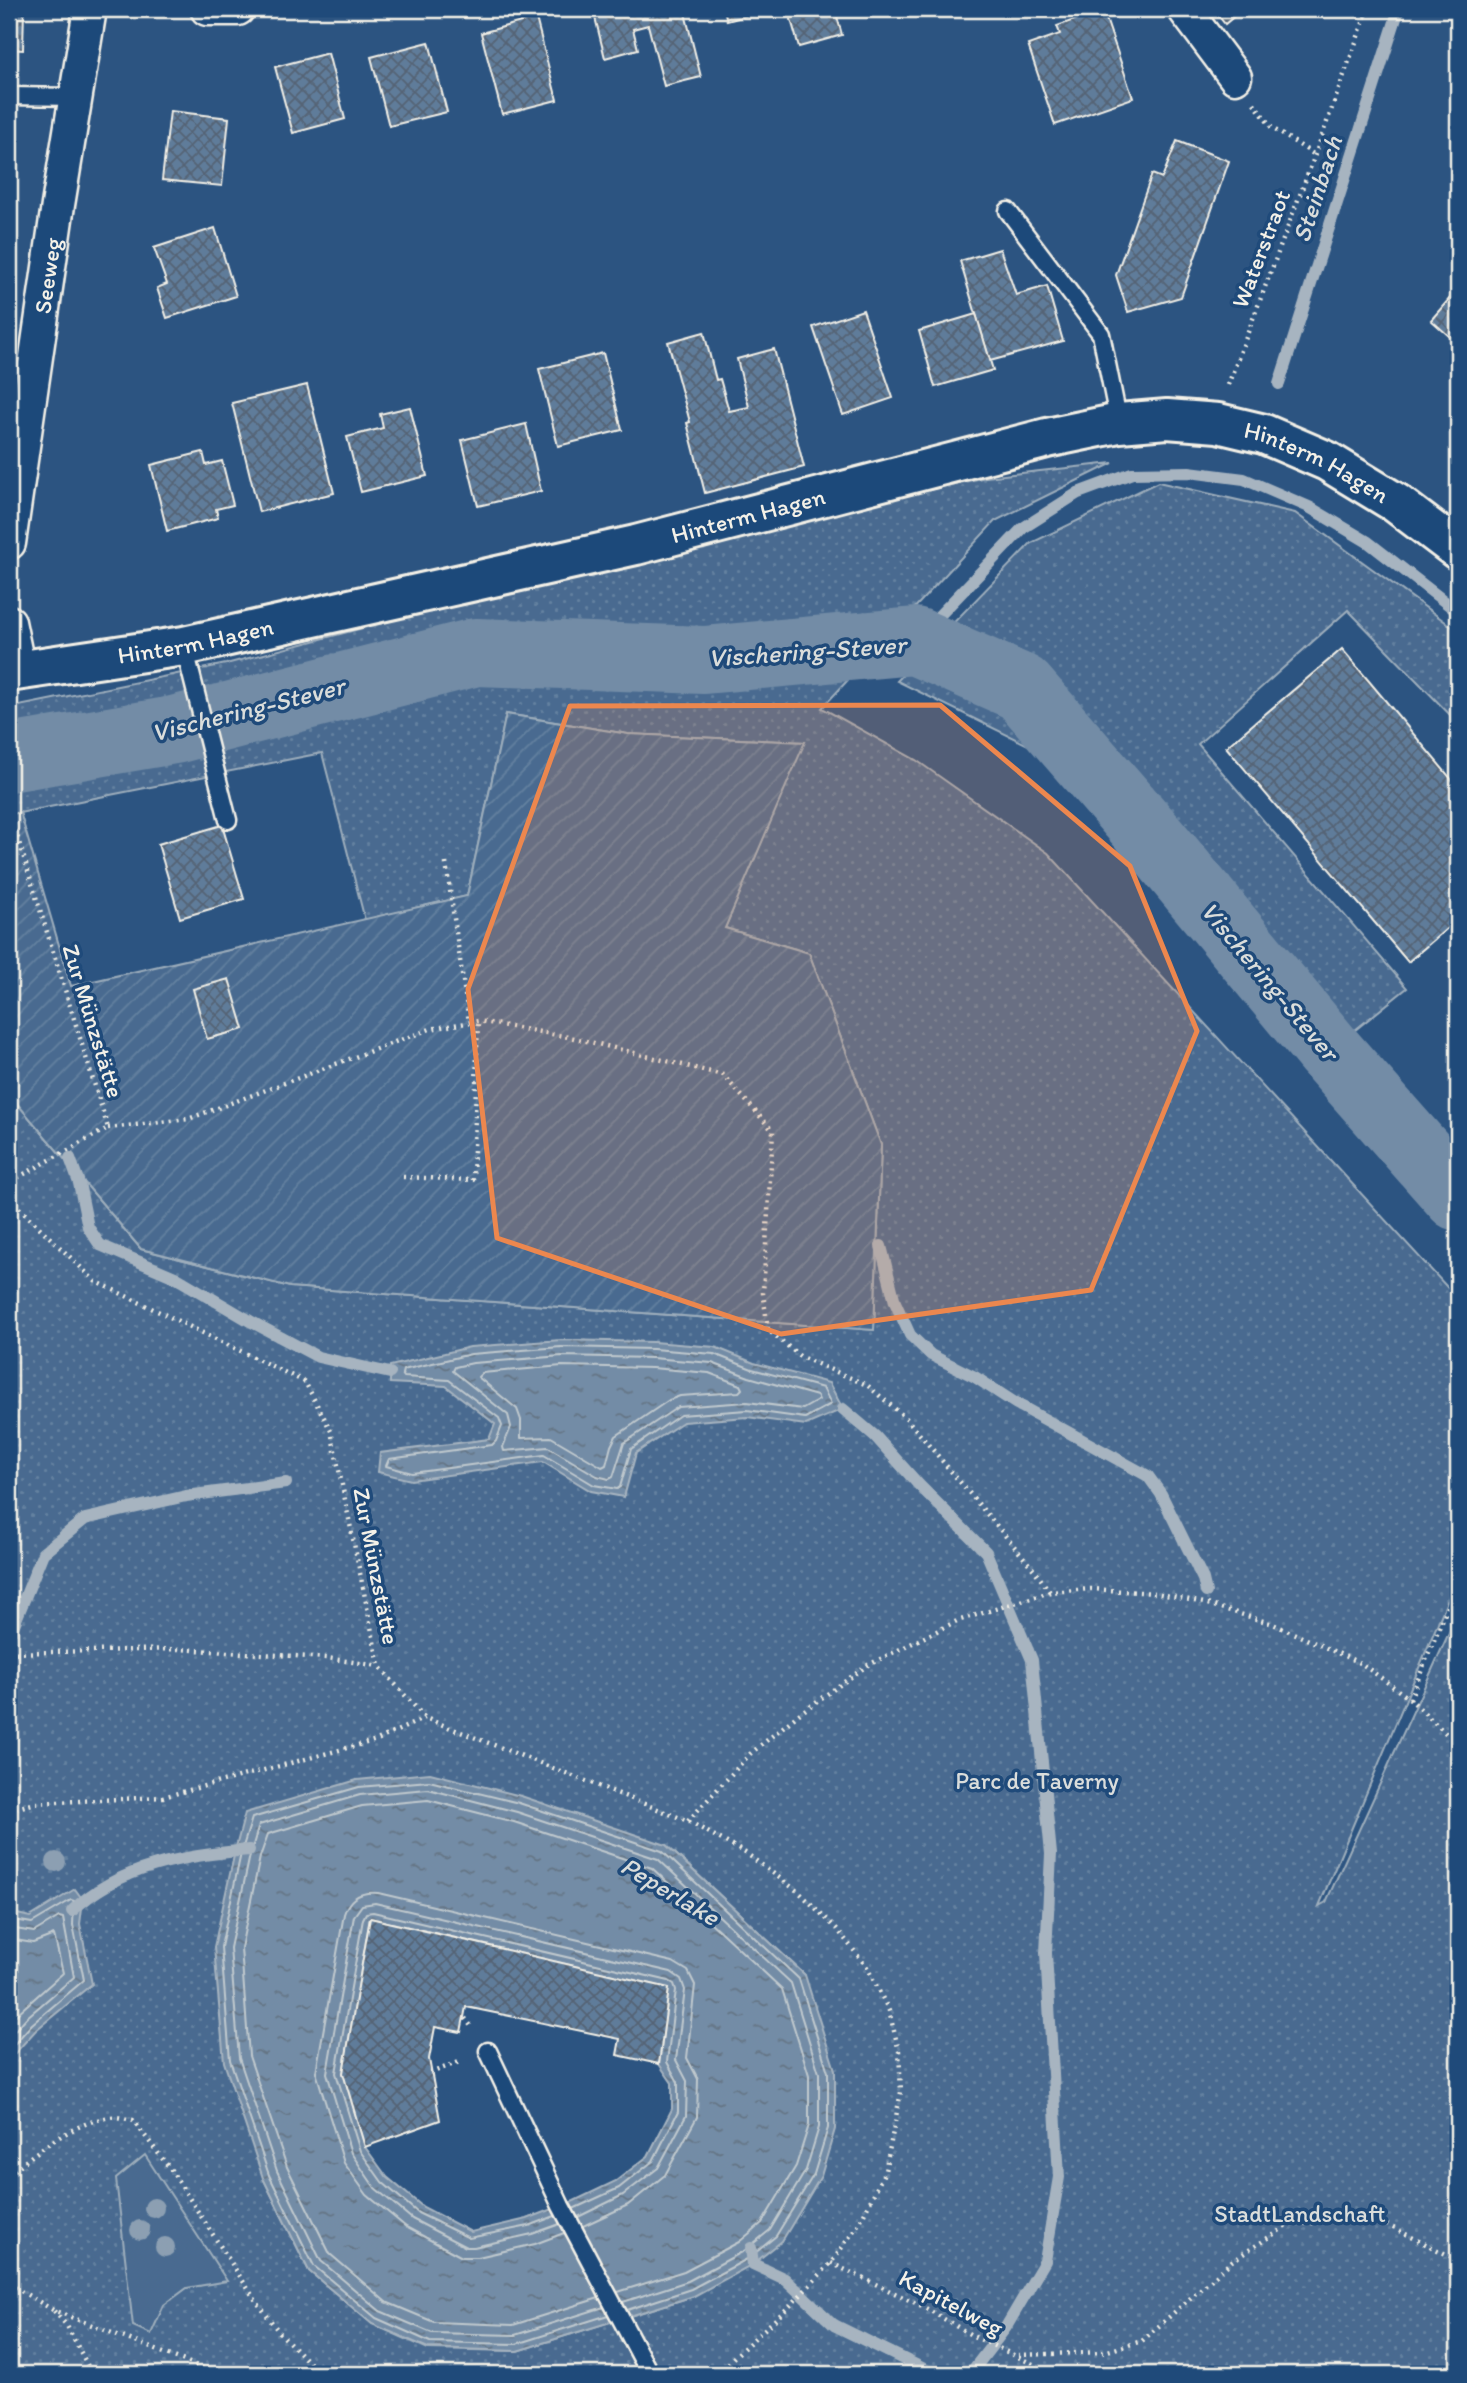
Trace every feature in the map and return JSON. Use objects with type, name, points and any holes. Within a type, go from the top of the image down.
[{"type":"street","name":"Seeweg","points":[[9,543],[90,9]]},
{"type":"street","points":[[206,9],[238,9]]},
{"type":"street","points":[[1184,9],[1235,77]]},
{"type":"street","name":"Hinterm Hagen","points":[[14,671],[187,658],[1047,438],[1119,423],[1167,419],[1218,423],[1264,434],[1327,461],[1396,503],[1458,550]]},
{"type":"street","points":[[9,622],[14,671]]},
{"type":"lane","points":[[9,96],[76,97]]},
{"type":"lane","points":[[1008,211],[1101,334],[1119,423]]},
{"type":"lane","points":[[187,658],[228,820]]},
{"type":"lane","points":[[488,2051],[561,2206],[648,2369]]},
{"type":"path","name":"Waterstraot","points":[[1218,423],[1223,398],[1368,9]]},
{"type":"path","points":[[1235,77],[1272,128],[1315,155]]},
{"type":"path","name":"Zur Münzstätte","points":[[9,810],[108,1128],[17,1178],[14,1203],[94,1281],[305,1382],[331,1431],[379,1666],[425,1718],[688,1821],[747,1854],[800,1893],[837,1929],[867,1967],[889,2011],[899,2051],[901,2092],[885,2171],[860,2222],[831,2263],[719,2374]]},
{"type":"path","points":[[446,863],[469,1022]]},
{"type":"path","points":[[108,1128],[188,1119],[430,1029],[478,1021],[574,1038],[723,1075],[773,1131],[763,1293],[768,1330],[801,1357],[867,1385],[906,1418],[1050,1592]]},
{"type":"path","points":[[403,1177],[473,1180],[478,1021]]},
{"type":"path","points":[[1410,1699],[1458,1582]]},
{"type":"path","points":[[688,1821],[750,1754],[799,1714],[868,1665],[957,1621],[1050,1592],[1128,1590],[1204,1603],[1273,1624],[1362,1664],[1410,1699],[1458,1745]]},
{"type":"path","points":[[9,1653],[123,1649],[227,1651],[327,1658],[379,1666]]},
{"type":"path","points":[[9,1810],[36,1803],[163,1797],[377,1740],[425,1718]]},
{"type":"path","points":[[430,2073],[488,2051]]},
{"type":"path","points":[[9,2175],[41,2147],[85,2126],[112,2117],[133,2120],[171,2170],[279,2332],[320,2374]]},
{"type":"path","points":[[1018,2355],[1104,2352],[1142,2341],[1232,2261],[1288,2225],[1373,2218],[1458,2260]]},
{"type":"path","name":"Kapitelweg","points":[[831,2263],[922,2306],[973,2336],[1055,2374]]},
{"type":"path","points":[[9,2284],[53,2310],[218,2374]]},
{"type":"path","points":[[53,2310],[67,2326],[92,2374]]},
{"type":"highlighted area","points":[[940,705],[1130,866],[1197,1031],[1091,1290],[781,1334],[497,1238],[468,989],[570,706]]},
{"type":"green space","name":"Parc de Taverny","points":[[1113,463],[995,521],[822,708],[916,760],[1048,853],[1458,1299],[1458,1575],[1319,1906],[1326,1902],[1458,1613],[1458,2374],[9,2374],[9,1094],[141,1249],[290,1287],[874,1330],[881,1145],[809,953],[725,928],[804,742],[628,734],[506,714],[467,896],[365,920],[322,753],[9,815],[9,708],[226,664],[644,554],[986,477]],"holes":[[[357,1780],[666,1845],[805,1975],[694,2296],[517,2351],[428,2349],[372,2324],[309,2271],[263,2178]]]},
{"type":"green space","points":[[1158,482],[1295,513],[1458,631],[1458,723],[1348,610],[1198,744],[1407,988],[1339,1043],[1118,789],[897,681],[1031,543]]},
{"type":"green space","points":[[506,714],[628,734],[805,742],[725,928],[809,953],[881,1145],[874,1330],[290,1287],[141,1249],[9,1094],[9,815],[20,812],[71,986],[467,896]]},
{"type":"green space","points":[[145,2155],[227,2281],[187,2288],[164,2305],[151,2334],[133,2326],[116,2179]]},
{"type":"water","points":[[561,1340],[653,1342],[715,1347],[754,1363],[829,1383],[843,1409],[806,1425],[747,1417],[683,1422],[636,1453],[624,1497],[591,1491],[543,1462],[411,1480],[378,1472],[380,1453],[489,1439],[495,1424],[446,1386],[390,1383],[390,1366],[470,1347]]},
{"type":"water","points":[[430,1773],[521,1796],[666,1845],[805,1975],[835,2070],[835,2129],[821,2176],[782,2241],[753,2264],[694,2296],[517,2351],[428,2348],[372,2324],[309,2271],[263,2178],[224,2062],[214,1947],[245,1813],[357,1780]],"holes":[[[370,1918],[669,1988],[659,2064],[672,2083],[672,2109],[648,2156],[616,2181],[527,2219],[471,2232],[423,2207],[387,2177],[365,2147],[343,2073]]]},
{"type":"water","points":[[75,1889],[83,1900],[80,1924],[92,1984],[36,2030],[9,2060],[9,1912],[30,1917]]},
{"type":"building","points":[[9,9],[24,9],[23,50],[9,49]]},
{"type":"building","points":[[593,9],[684,9],[701,77],[664,86],[648,25],[633,29],[638,49],[605,58]]},
{"type":"building","points":[[724,9],[771,9],[727,21]]},
{"type":"building","points":[[788,9],[835,9],[842,35],[799,47]]},
{"type":"building","points":[[1213,9],[1243,9],[1225,24]]},
{"type":"building","points":[[1103,10],[1133,98],[1055,125],[1028,45],[1060,34],[1057,26]]},
{"type":"building","points":[[536,18],[557,100],[502,114],[481,33]]},
{"type":"building","points":[[429,42],[447,112],[389,126],[371,57]]},
{"type":"building","points":[[328,53],[345,119],[293,133],[275,67]]},
{"type":"building","points":[[170,111],[229,118],[222,186],[162,180]]},
{"type":"building","points":[[1177,141],[1229,161],[1181,297],[1128,312],[1116,275],[1152,174],[1162,178]]},
{"type":"building","points":[[215,228],[236,296],[167,318],[157,288],[167,284],[154,248]]},
{"type":"building","points":[[1000,249],[1016,295],[1047,286],[1063,341],[990,361],[960,261]]},
{"type":"building","points":[[1458,289],[1458,344],[1431,320]]},
{"type":"building","points":[[863,310],[893,398],[843,415],[813,327]]},
{"type":"building","points":[[976,314],[993,370],[935,387],[919,331]]},
{"type":"building","points":[[704,332],[716,380],[720,379],[729,411],[749,407],[737,359],[774,349],[804,467],[705,493],[687,423],[690,422],[668,342]]},
{"type":"building","points":[[603,353],[622,430],[558,446],[539,369]]},
{"type":"building","points":[[307,385],[334,493],[259,512],[232,403]]},
{"type":"building","points":[[410,407],[427,476],[361,492],[347,437],[383,428],[380,414]]},
{"type":"building","points":[[526,424],[541,491],[478,506],[462,440]]},
{"type":"building","points":[[203,452],[206,465],[222,461],[233,505],[216,509],[218,518],[167,531],[151,465]]},
{"type":"building","points":[[1342,649],[1458,787],[1458,919],[1408,962],[1226,747]]},
{"type":"building","points":[[222,825],[244,899],[180,918],[158,844]]},
{"type":"building","points":[[229,979],[244,1029],[207,1039],[193,989]]},
{"type":"building","points":[[370,1918],[669,1988],[659,2064],[617,2055],[620,2039],[466,2007],[461,2032],[435,2027],[429,2059],[440,2120],[365,2147],[343,2073]]},
{"type":"waterway","name":"Steinbach","points":[[1279,384],[1399,9]]},
{"type":"waterway","points":[[915,641],[1023,528],[1078,493],[1132,473],[1189,472],[1244,479],[1309,507],[1368,542],[1458,612]]},
{"type":"waterway","name":"Vischering-Stever","points":[[9,758],[174,730],[476,652],[704,660],[915,641],[1022,688],[1154,840],[1328,1050],[1458,1197]]},
{"type":"waterway","points":[[70,1158],[79,1183],[88,1227],[100,1245],[175,1277],[318,1357],[390,1373]]},
{"type":"waterway","points":[[881,1246],[895,1302],[910,1335],[931,1355],[975,1377],[1015,1403],[1148,1476],[1161,1494],[1203,1579],[1206,1592]]},
{"type":"waterway","points":[[843,1409],[875,1436],[986,1552],[1032,1660],[1051,1854],[1046,1953],[1059,2177],[1045,2261],[1006,2327],[970,2374]]},
{"type":"waterway","points":[[9,1637],[43,1553],[85,1519],[186,1496],[286,1483]]},
{"type":"waterway","points":[[72,1911],[110,1883],[132,1873],[202,1855],[249,1850]]},
{"type":"waterway","name":"Peperlake","points":[[751,2248],[753,2264],[785,2279],[834,2325],[934,2374]]},
{"type":"park label","name":"StadtLandschaft","points":[[1300,2214]]}]
